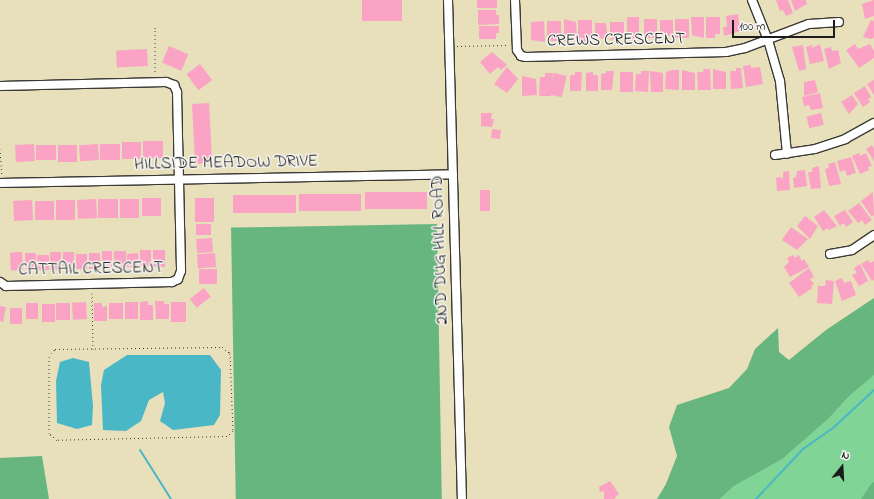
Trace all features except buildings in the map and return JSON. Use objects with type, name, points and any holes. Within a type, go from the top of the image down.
[{"type":"street","name":"2ND DUG HILL ROAD","points":[[448,0],[462,499]]},
{"type":"street","points":[[515,0],[516,45]]},
{"type":"street","points":[[752,0],[768,40],[780,81],[786,154]]},
{"type":"street","points":[[768,40],[810,24],[839,22]]},
{"type":"street","name":"CREWS CRESCENT","points":[[516,45],[521,56],[542,57],[726,52],[768,40]]},
{"type":"street","points":[[0,86],[155,83],[174,85],[177,92],[178,179]]},
{"type":"street","points":[[775,155],[786,154],[845,139],[874,123]]},
{"type":"street","name":"HILLSIDE MEADOW DRIVE","points":[[0,183],[453,174]]},
{"type":"street","name":"CATTAIL CRESCENT","points":[[0,282],[6,286],[172,282],[178,279],[181,271],[178,179]]},
{"type":"street","points":[[830,254],[852,250],[874,235]]},
{"type":"path","points":[[154,27],[155,83]]},
{"type":"path","points":[[450,47],[516,45]]},
{"type":"path","points":[[0,149],[0,172],[5,176]]},
{"type":"path","points":[[91,284],[93,349]]},
{"type":"path","points":[[222,347],[230,353],[233,431],[227,436],[57,440],[49,433],[49,357],[55,350],[93,349],[222,347]]},
{"type":"green space","points":[[437,224],[442,499],[236,499],[231,228]]},
{"type":"green space","points":[[874,298],[874,375],[849,396],[829,418],[782,459],[734,486],[720,499],[657,499],[666,484],[677,456],[669,427],[677,405],[729,388],[747,369],[755,349],[778,328],[779,352],[789,360],[826,330]]},
{"type":"green space","points":[[874,305],[874,499],[720,499],[734,486],[779,460]]},
{"type":"green space","points":[[42,456],[49,499],[0,499],[0,458]]},
{"type":"green space","points":[[874,482],[874,499],[861,499],[871,484]]},
{"type":"water","points":[[127,355],[210,355],[221,370],[220,415],[214,425],[173,430],[160,421],[165,403],[163,392],[149,400],[141,421],[126,431],[103,430],[101,385],[104,370]]},
{"type":"water","points":[[73,358],[89,362],[93,406],[92,425],[77,429],[57,423],[56,381],[60,362]]},
{"type":"waterway","points":[[756,499],[803,449],[833,428],[874,390]]},
{"type":"waterway","points":[[140,450],[171,499]]}]
